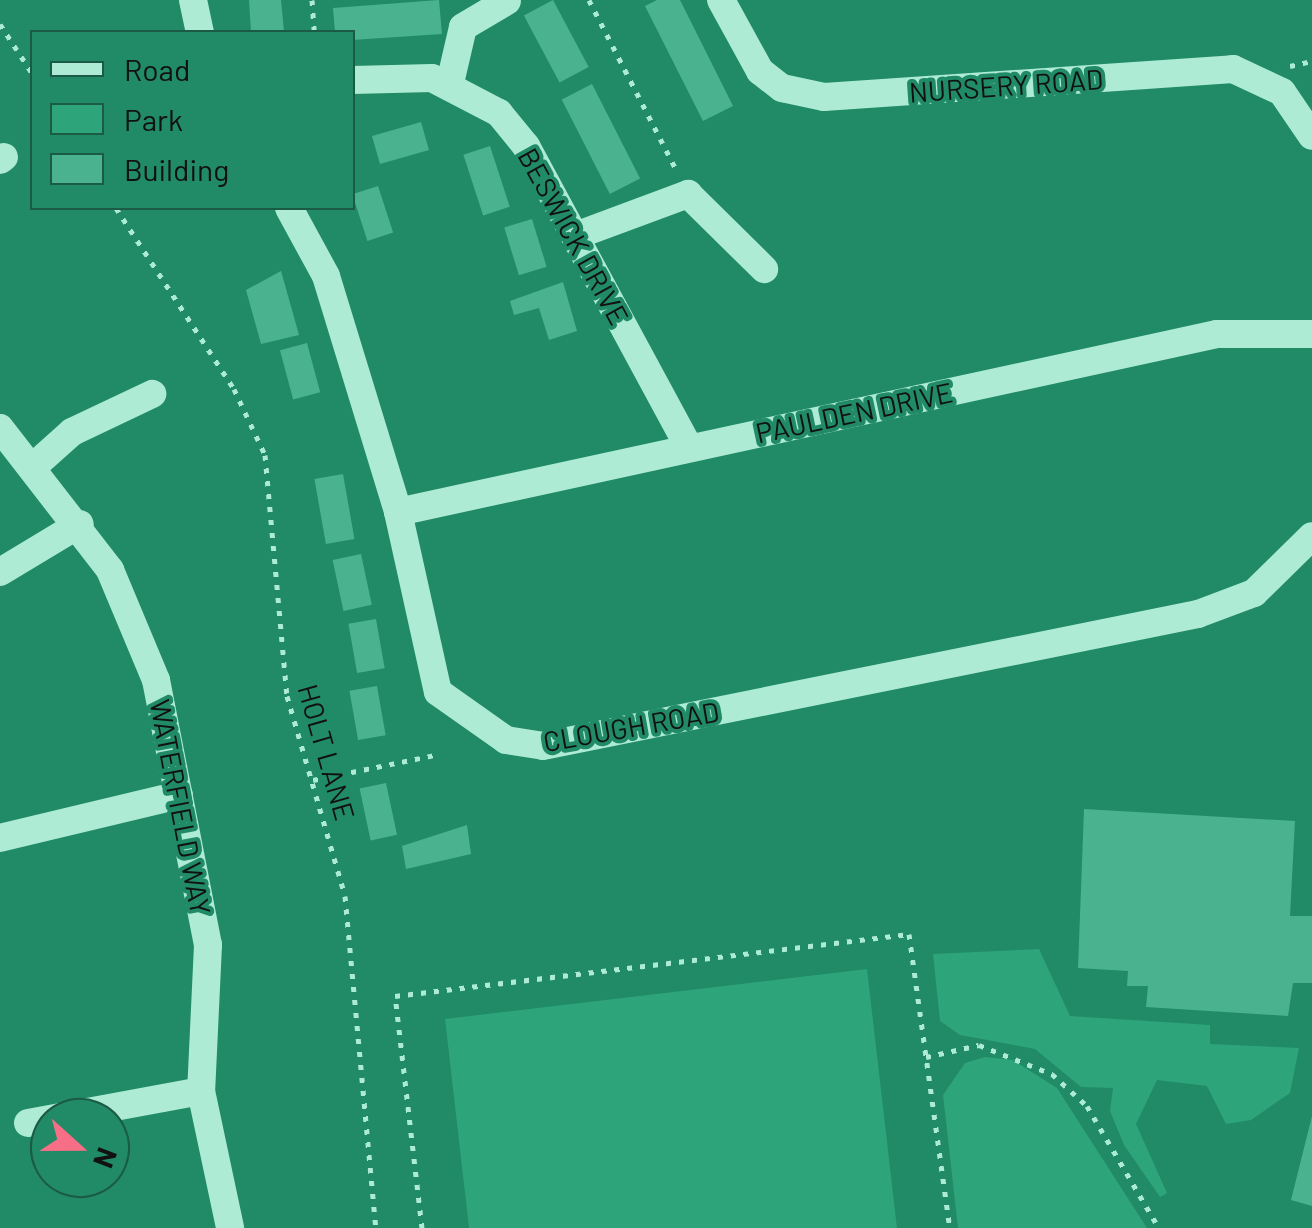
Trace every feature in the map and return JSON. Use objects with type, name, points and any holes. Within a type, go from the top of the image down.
[{"type":"street","points":[[193,0],[200,30]]},
{"type":"street","name":"NURSERY ROAD","points":[[721,0],[760,71],[782,88],[824,97],[1232,70],[1282,92],[1312,136]]},
{"type":"street","points":[[355,80],[450,83],[462,27],[507,1]]},
{"type":"street","name":"BESWICK DRIVE","points":[[450,83],[514,130],[689,447]]},
{"type":"street","points":[[575,236],[688,194],[764,269]]},
{"type":"street","name":"CLOUGH ROAD","points":[[290,210],[326,276],[398,512],[438,692],[506,740],[543,746],[1198,614],[1254,594],[1312,536]]},
{"type":"street","name":"PAULDEN DRIVE","points":[[398,512],[1216,334],[1312,334]]},
{"type":"street","points":[[34,466],[72,432],[152,394]]},
{"type":"street","name":"WATERFIELD WAY","points":[[0,428],[80,524],[156,680],[208,944],[201,1091],[230,1228]]},
{"type":"street","points":[[0,572],[80,524]]},
{"type":"street","points":[[4,847],[179,795]]},
{"type":"street","points":[[28,1123],[201,1091]]},
{"type":"path","points":[[312,0],[314,30]]},
{"type":"path","points":[[589,0],[660,140]]},
{"type":"path","points":[[0,24],[30,70]]},
{"type":"path","name":"HOLT LANE","points":[[117,210],[234,389],[265,455],[287,696],[344,896],[376,1228]]},
{"type":"path","points":[[314,780],[435,756]]},
{"type":"path","points":[[422,1228],[395,996],[910,934],[950,1228]]},
{"type":"path","points":[[926,1057],[978,1046],[1052,1074],[1087,1106],[1159,1228]]},
{"type":"green space","points":[[1039,949],[1070,1016],[1210,1025],[1210,1044],[1299,1048],[1290,1093],[1251,1120],[1226,1124],[1207,1086],[1157,1080],[1136,1124],[1167,1193],[1160,1197],[1124,1145],[1110,1111],[1113,1088],[1081,1087],[1035,1049],[960,1035],[940,1021],[933,954]]},
{"type":"green space","points":[[867,969],[897,1228],[469,1228],[445,1019]]},
{"type":"green space","points":[[985,1057],[1013,1060],[1057,1088],[1147,1228],[958,1228],[943,1095],[965,1063]]},
{"type":"building","points":[[249,0],[281,0],[284,30],[251,30]]},
{"type":"building","points":[[439,0],[442,34],[355,40],[355,30],[335,30],[333,8]]},
{"type":"building","points":[[553,0],[589,67],[560,83],[524,15]]},
{"type":"building","points":[[657,0],[680,0],[733,106],[703,121],[645,6]]},
{"type":"building","points":[[592,84],[640,178],[610,194],[562,99]]},
{"type":"building","points":[[421,122],[429,150],[380,164],[372,136]]},
{"type":"building","points":[[490,146],[510,207],[483,216],[463,155]]},
{"type":"building","points":[[378,186],[393,233],[367,241],[355,193]]},
{"type":"building","points":[[532,219],[547,267],[519,275],[504,227]]},
{"type":"building","points":[[281,271],[299,335],[261,344],[246,290]]},
{"type":"building","points":[[563,282],[577,331],[549,340],[539,308],[514,315],[510,301]]},
{"type":"building","points":[[307,343],[320,392],[293,400],[280,350]]},
{"type":"building","points":[[343,474],[354,539],[326,544],[314,479]]},
{"type":"building","points":[[361,554],[372,605],[343,611],[333,560]]},
{"type":"building","points":[[376,619],[385,668],[357,673],[348,624]]},
{"type":"building","points":[[377,686],[386,735],[358,740],[349,691]]},
{"type":"building","points":[[386,783],[397,835],[371,840],[360,789]]},
{"type":"building","points":[[1084,809],[1295,821],[1290,916],[1312,916],[1312,983],[1293,983],[1288,1016],[1146,1007],[1148,986],[1127,986],[1128,971],[1078,968]]},
{"type":"building","points":[[467,825],[471,854],[406,869],[402,846]]},
{"type":"building","points":[[1312,1116],[1312,1206],[1291,1200]]}]
